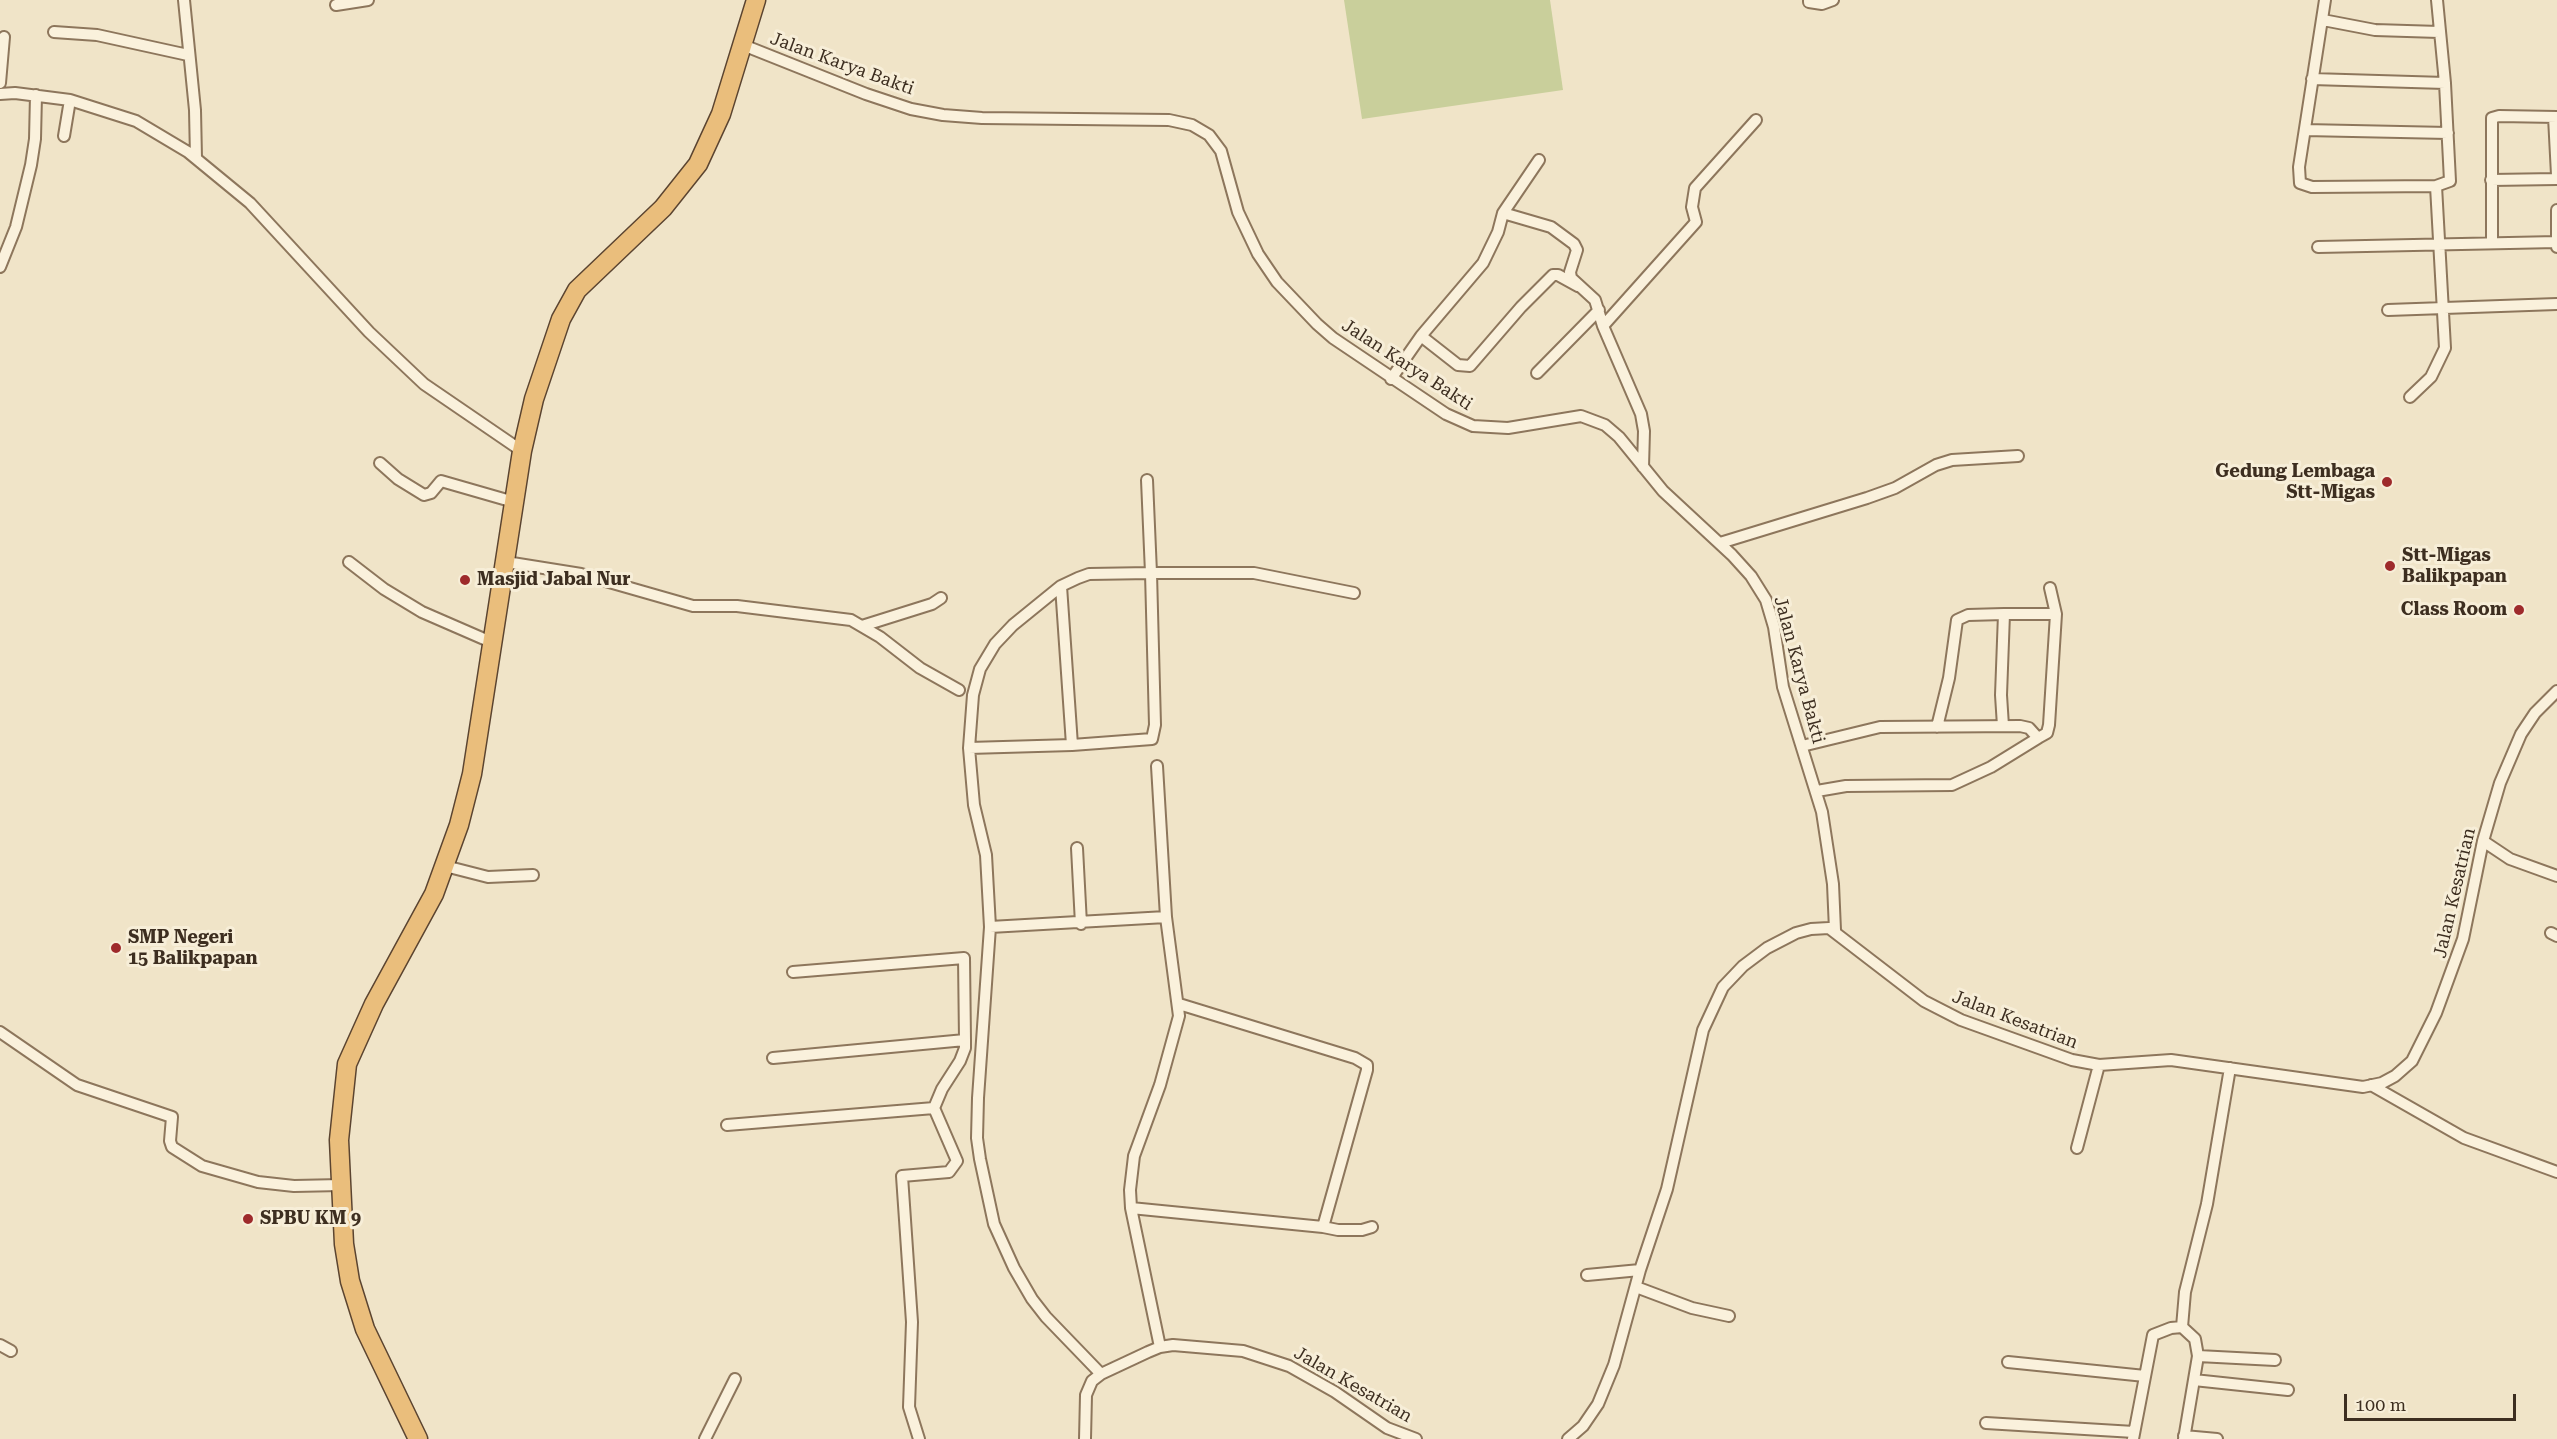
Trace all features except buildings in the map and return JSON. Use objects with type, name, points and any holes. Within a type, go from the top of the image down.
[{"type":"highway","points":[[418,1439],[365,1329],[350,1281],[344,1244],[339,1140],[347,1064],[374,1004],[434,894],[459,825],[472,774],[522,451],[534,399],[552,342],[568,306],[588,278],[663,208],[698,164],[721,114],[756,0]]},
{"type":"street","points":[[184,0],[195,110],[196,158]]},
{"type":"street","points":[[336,5],[368,0]]},
{"type":"street","points":[[1809,0],[1809,2],[1822,4],[1833,0]]},
{"type":"street","points":[[2325,0],[2299,178],[2300,183],[2305,185],[2436,186],[2450,182],[2445,83],[2437,0]]},
{"type":"street","points":[[2322,20],[2375,30],[2439,32]]},
{"type":"street","points":[[54,32],[97,35],[188,55]]},
{"type":"street","points":[[0,83],[4,37]]},
{"type":"street","name":"Jalan Karya Bakti","points":[[743,45],[866,94],[911,109],[944,115],[982,118],[1169,120],[1192,125],[1209,135],[1221,151],[1244,228],[1277,282],[1317,324],[1391,379],[1446,414],[1473,426],[1508,428],[1557,418],[1588,417],[1611,430],[1682,510],[1720,543],[1750,576],[1766,600],[1774,627],[1784,687],[1817,791],[1830,863],[1835,930]]},
{"type":"street","points":[[2312,79],[2445,83]]},
{"type":"street","points":[[0,94],[36,95],[70,100],[136,121],[196,158],[250,203],[369,332],[424,384],[522,451]]},
{"type":"street","points":[[0,267],[16,227],[31,165],[35,139],[36,95]]},
{"type":"street","points":[[64,136],[70,100]]},
{"type":"street","points":[[2491,180],[2557,177],[2556,117],[2499,116],[2492,118],[2491,180],[2492,242]]},
{"type":"street","points":[[1603,326],[1696,222],[1692,207],[1695,188],[1755,120]]},
{"type":"street","points":[[2305,130],[2448,133]]},
{"type":"street","points":[[1391,379],[1421,336],[1482,263],[1498,232],[1503,213],[1539,160]]},
{"type":"street","points":[[2410,397],[2431,376],[2445,348],[2436,186]]},
{"type":"street","points":[[2557,210],[2557,247]]},
{"type":"street","points":[[1503,213],[1551,227],[1574,244],[1577,250],[1570,272],[1578,286]]},
{"type":"street","points":[[2318,247],[2557,242]]},
{"type":"street","points":[[1421,336],[1458,365],[1470,366],[1521,307],[1553,275],[1558,275],[1578,286],[1592,297],[1599,310],[1603,326],[1641,414],[1644,431],[1643,467]]},
{"type":"street","points":[[2388,310],[2557,304]]},
{"type":"street","points":[[1537,373],[1599,310]]},
{"type":"street","points":[[1720,543],[1867,498],[1894,488],[1936,465],[1952,460],[2018,456]]},
{"type":"street","points":[[380,463],[398,479],[424,495],[431,494],[441,481],[514,502]]},
{"type":"street","points":[[969,748],[1143,741],[1152,739],[1154,736],[1147,480]]},
{"type":"street","points":[[349,562],[384,589],[422,612],[491,642]]},
{"type":"street","points":[[506,562],[565,570],[693,606],[737,606],[851,620],[920,668],[959,690]]},
{"type":"street","points":[[1085,1439],[1086,1395],[1092,1381],[1101,1374],[1032,1299],[1005,1251],[994,1224],[977,1138],[990,927],[986,855],[974,805],[969,748],[974,695],[980,669],[995,644],[1013,625],[1061,586],[1089,574],[1254,573],[1354,593]]},
{"type":"street","points":[[1061,586],[1072,745]]},
{"type":"street","points":[[1817,791],[1846,786],[1952,785],[1991,767],[2047,734],[2056,614],[2050,588]]},
{"type":"street","points":[[862,626],[932,604],[941,598]]},
{"type":"street","points":[[2003,726],[2001,695],[2004,614]]},
{"type":"street","points":[[1937,727],[1949,678],[1957,620],[1968,615],[2056,614]]},
{"type":"street","name":"Jalan Kesatrian","points":[[1835,930],[1904,987],[1937,1008],[1961,1020],[2072,1060],[2099,1065],[2171,1060],[2353,1086],[2371,1085],[2396,1076],[2412,1061],[2436,1012],[2463,939],[2483,841],[2500,783],[2521,734],[2535,713],[2557,691]]},
{"type":"street","points":[[1802,746],[1880,727],[2003,726],[2029,728],[2038,738]]},
{"type":"street","points":[[1157,766],[1166,917],[1179,1016],[1169,1057],[1134,1156],[1131,1172],[1131,1208],[1160,1347]]},
{"type":"street","points":[[2483,841],[2510,859],[2557,876]]},
{"type":"street","points":[[1077,848],[1081,924]]},
{"type":"street","points":[[445,866],[488,877],[533,875]]},
{"type":"street","points":[[990,927],[1081,924],[1166,917]]},
{"type":"street","points":[[1572,1438],[1583,1426],[1605,1389],[1640,1270],[1667,1189],[1703,1030],[1719,994],[1732,976],[1767,948],[1796,933],[1811,929],[1835,930]]},
{"type":"street","points":[[793,972],[964,958],[965,1048],[934,1108],[957,1161],[950,1172],[902,1176],[912,1322],[909,1407],[919,1439]]},
{"type":"street","points":[[1179,1004],[1355,1058],[1367,1065],[1323,1227]]},
{"type":"street","points":[[0,1032],[78,1085],[110,1098],[172,1117],[170,1141],[172,1147],[202,1166],[258,1182],[294,1186],[341,1185]]},
{"type":"street","points":[[773,1058],[965,1040]]},
{"type":"street","points":[[2077,1148],[2099,1065]]},
{"type":"street","points":[[2182,1327],[2186,1292],[2207,1204],[2230,1068]]},
{"type":"street","points":[[2371,1085],[2464,1138],[2557,1172]]},
{"type":"street","points":[[727,1125],[934,1108]]},
{"type":"street","points":[[1131,1208],[1338,1230],[1362,1230],[1372,1227]]},
{"type":"street","points":[[1587,1275],[1640,1270]]},
{"type":"street","points":[[1636,1287],[1692,1308],[1729,1316]]},
{"type":"street","points":[[1986,1423],[2133,1436],[2153,1335],[2171,1328],[2182,1327],[2195,1339],[2198,1356],[2184,1438],[2217,1439]]},
{"type":"street","points":[[0,1345],[11,1351]]},
{"type":"street","name":"Jalan Kesatrian","points":[[1101,1374],[1160,1347],[1207,1346],[1266,1357],[1289,1366],[1320,1383],[1387,1428],[1416,1439]]},
{"type":"street","points":[[2198,1356],[2275,1360]]},
{"type":"street","points":[[2008,1362],[2145,1376]]},
{"type":"street","points":[[705,1439],[735,1379]]},
{"type":"street","points":[[2194,1380],[2288,1390]]},
{"type":"green space","points":[[1344,0],[1550,0],[1563,90],[1362,119]]},
{"type":"place","name":"Gedung Lembaga Stt-Migas","points":[[2387,482]]},
{"type":"place","name":"Stt-Migas Balikpapan","points":[[2390,566]]},
{"type":"place","name":"Masjid Jabal Nur","points":[[465,580]]},
{"type":"place","name":"Class Room","points":[[2519,610]]},
{"type":"place","name":"SMP Negeri 15 Balikpapan","points":[[116,948]]},
{"type":"place","name":"SPBU KM 9","points":[[248,1219]]}]
